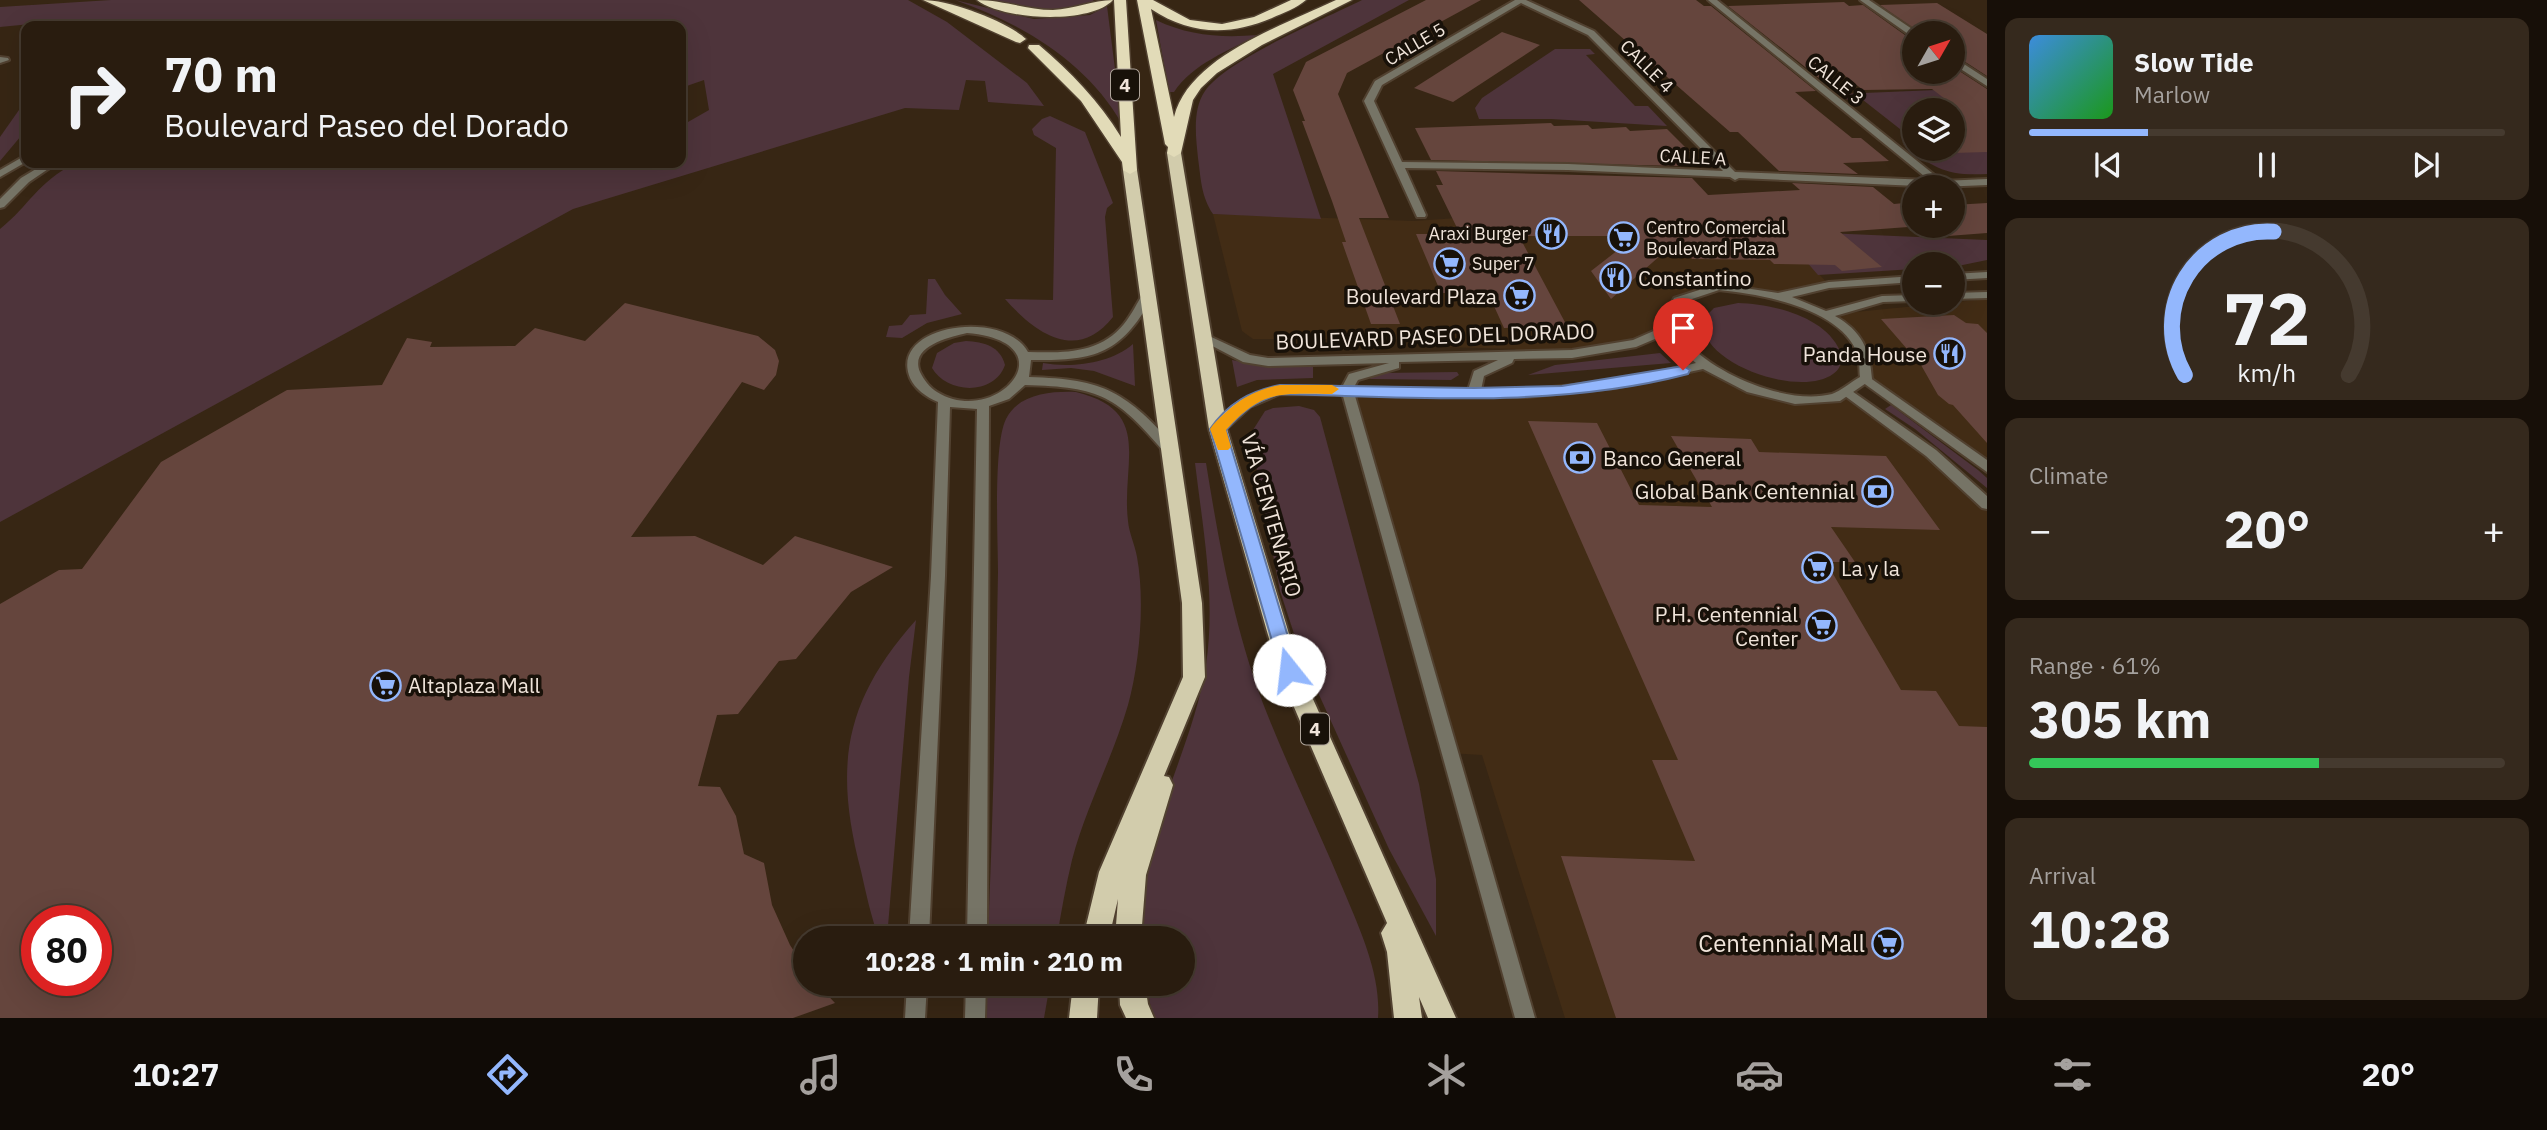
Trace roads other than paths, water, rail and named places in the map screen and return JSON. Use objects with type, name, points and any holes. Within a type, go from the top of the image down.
[{"type":"highway","points":[[929,0],[988,23],[1020,39]]},
{"type":"highway","points":[[983,0],[1024,13],[1040,15],[1070,13],[1107,0]]},
{"type":"highway","name":"4","points":[[1099,926],[1112,872],[1194,677],[1192,603],[1130,170],[1120,0]]},
{"type":"highway","points":[[1144,0],[1163,14],[1190,25],[1213,29],[1234,28],[1258,22],[1300,0]]},
{"type":"highway","name":"VÍA CENTENARIO","points":[[1144,0],[1174,153],[1218,429],[1289,670],[1442,1018]]},
{"type":"highway","points":[[1174,153],[1186,99],[1200,80],[1237,54],[1346,0]]},
{"type":"highway","points":[[1034,48],[1063,71],[1097,110],[1114,135],[1130,170]]},
{"type":"highway","points":[[1129,926],[1133,875],[1194,677]]},
{"type":"highway","points":[[1376,866],[1400,952],[1408,1018]]},
{"type":"highway","points":[[1083,1018],[1085,996]]},
{"type":"highway","points":[[1133,996],[1140,1018]]},
{"type":"street","name":"CALLE 5","points":[[1398,165],[1370,101],[1378,83],[1521,0]]},
{"type":"street","name":"CALLE 4","points":[[1521,0],[1591,33],[1735,177]]},
{"type":"street","name":"CALLE 3","points":[[1712,0],[1929,175]]},
{"type":"street","points":[[1864,0],[1902,26]]},
{"type":"street","points":[[1965,68],[1987,83]]},
{"type":"street","points":[[0,174],[21,161]]},
{"type":"street","name":"CALLE A","points":[[1398,165],[1568,167],[1735,177],[1902,183]]},
{"type":"street","points":[[1398,165],[1421,215]]},
{"type":"street","points":[[0,205],[25,180],[44,168]]},
{"type":"street","name":"CALLE A","points":[[1965,183],[1987,183]]},
{"type":"street","points":[[1965,276],[1987,275]]},
{"type":"street","points":[[1782,296],[1829,285],[1902,280]]},
{"type":"street","points":[[1718,287],[1748,288],[1782,296],[1825,315],[1844,329],[1860,346],[1868,364],[1866,379],[1849,393],[1825,399],[1798,399],[1765,393],[1732,382],[1703,365],[1682,347],[1670,328],[1669,312],[1678,299],[1698,289],[1718,287]]},
{"type":"street","points":[[1025,356],[1087,355],[1105,348],[1126,331],[1148,294]]},
{"type":"street","points":[[1965,296],[1987,295]]},
{"type":"street","points":[[1825,315],[1882,299],[1902,298]]},
{"type":"street","name":"BOULEVARD PASEO DEL DORADO","points":[[1203,338],[1247,359],[1268,362],[1416,359],[1520,356],[1609,349],[1636,343],[1670,328]]},
{"type":"street","points":[[985,330],[1003,336],[1017,345],[1025,356],[1028,369],[1023,381],[1014,391],[983,403],[944,401],[920,388],[911,370],[912,360],[918,348],[931,338],[948,332],[985,330]]},
{"type":"street","points":[[1474,393],[1478,374],[1488,367],[1520,356]]},
{"type":"street","points":[[1416,359],[1353,377],[1347,389],[1525,1018]]},
{"type":"street","points":[[1218,429],[1240,405],[1259,394],[1280,390],[1474,393],[1562,391],[1662,376],[1703,365]]},
{"type":"street","points":[[1866,379],[1987,467]]},
{"type":"street","points":[[1023,381],[1068,381],[1097,386],[1121,399],[1137,413],[1172,452]]},
{"type":"street","points":[[1849,393],[1931,453],[1987,504]]},
{"type":"street","points":[[920,926],[938,576],[944,401]]},
{"type":"street","points":[[977,926],[983,403]]},
{"type":"street","points":[[915,1018],[916,996]]},
{"type":"street","points":[[975,1018],[976,996]]},
{"type":"place","name":"Araxi Burger","points":[[1551,233]]},
{"type":"place","name":"Centro Comercial Boulevard Plaza","points":[[1623,237]]},
{"type":"place","name":"Super 7","points":[[1449,263]]},
{"type":"place","name":"Constantino","points":[[1615,278]]},
{"type":"place","name":"Boulevard Plaza","points":[[1520,296]]},
{"type":"place","name":"Panda House","points":[[1950,354]]},
{"type":"place","name":"Banco General","points":[[1580,458]]},
{"type":"place","name":"Global Bank Centennial","points":[[1878,491]]},
{"type":"place","name":"La y la","points":[[1818,568]]},
{"type":"place","name":"P.H. Centennial Center","points":[[1821,626]]},
{"type":"place","name":"Altaplaza Mall","points":[[385,685]]},
{"type":"place","name":"Centennial Mall","points":[[1888,943]]}]
